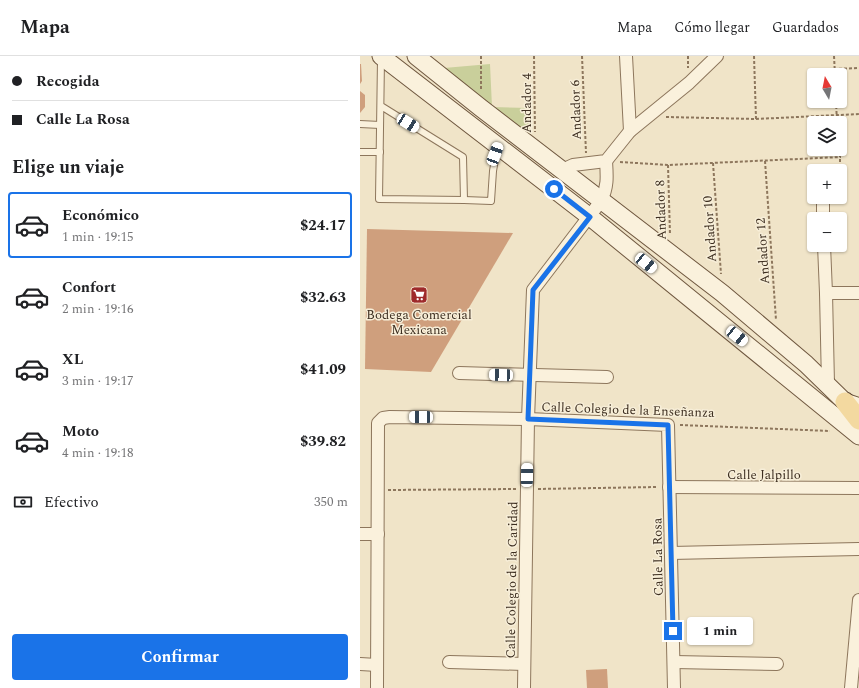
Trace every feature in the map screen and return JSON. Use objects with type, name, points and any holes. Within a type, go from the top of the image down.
[{"type":"main road","points":[[381,56],[522,163],[590,217],[859,436]]},
{"type":"main road","points":[[420,58],[481,108],[727,297],[852,404],[859,420]]},
{"type":"main road","points":[[522,163],[528,164],[534,160],[536,153],[535,149]]},
{"type":"main road","points":[[542,180],[541,174],[543,168],[548,164],[558,167]]},
{"type":"main road","points":[[709,314],[715,314],[727,297]]},
{"type":"street","points":[[626,56],[630,131]]},
{"type":"street","points":[[558,167],[606,161],[630,131],[689,83],[717,56]]},
{"type":"street","name":"Calle Colegio de la Caridad","points":[[524,688],[528,419],[533,290],[601,201],[606,191],[606,161]]},
{"type":"street","points":[[824,252],[828,384]]},
{"type":"street","points":[[826,293],[859,293]]},
{"type":"street","points":[[459,373],[607,377]]},
{"type":"street","name":"Calle Colegio de la Enseñanza","points":[[378,534],[378,423],[383,418],[528,419],[668,425]]},
{"type":"street","name":"Calle La Rosa","points":[[668,425],[674,688]]},
{"type":"street","name":"Calle Jalpillo","points":[[669,487],[859,488]]},
{"type":"street","points":[[360,534],[378,534],[377,688]]},
{"type":"street","points":[[671,553],[859,549]]},
{"type":"street","points":[[851,688],[857,639],[859,600]]},
{"type":"street","points":[[449,662],[524,664]]},
{"type":"street","points":[[674,662],[777,664]]},
{"type":"street","points":[[360,664],[377,665]]},
{"type":"lane","points":[[381,56],[379,199],[491,201],[492,171],[498,146]]},
{"type":"lane","points":[[381,106],[462,157],[464,200]]},
{"type":"lane","points":[[360,124],[380,125]]},
{"type":"lane","points":[[360,152],[380,152]]},
{"type":"path","points":[[481,56],[481,108]]},
{"type":"path","name":"Andador 4","points":[[534,56],[535,149]]},
{"type":"path","name":"Andador 6","points":[[582,56],[586,164]]},
{"type":"path","points":[[754,56],[756,120]]},
{"type":"path","points":[[834,56],[834,68]]},
{"type":"path","points":[[847,68],[859,68]]},
{"type":"path","points":[[836,108],[836,115]]},
{"type":"path","points":[[648,117],[756,120],[859,114]]},
{"type":"path","points":[[606,161],[668,164],[841,157],[841,164]]},
{"type":"path","name":"Andador 12","points":[[765,161],[777,340]]},
{"type":"path","name":"Andador 10","points":[[713,163],[727,297]]},
{"type":"path","name":"Andador 8","points":[[668,164],[671,254]]},
{"type":"path","name":"Calle Colegio de la Enseñanza","points":[[668,425],[831,431]]},
{"type":"green space","points":[[490,64],[492,107],[529,108],[531,141],[444,68]]},
{"type":"building","points":[[360,64],[362,81],[360,84]]},
{"type":"building","points":[[360,91],[365,95],[365,107],[360,113]]},
{"type":"building","points":[[367,229],[513,233],[431,372],[365,369]]},
{"type":"building","points":[[607,669],[608,688],[587,688],[586,670]]},
{"type":"place","name":"Bodega Comercial Mexicana","points":[[419,295]]},
{"type":"route","points":[[554,189],[590,217],[533,290],[528,419],[668,425],[673,631]]}]
